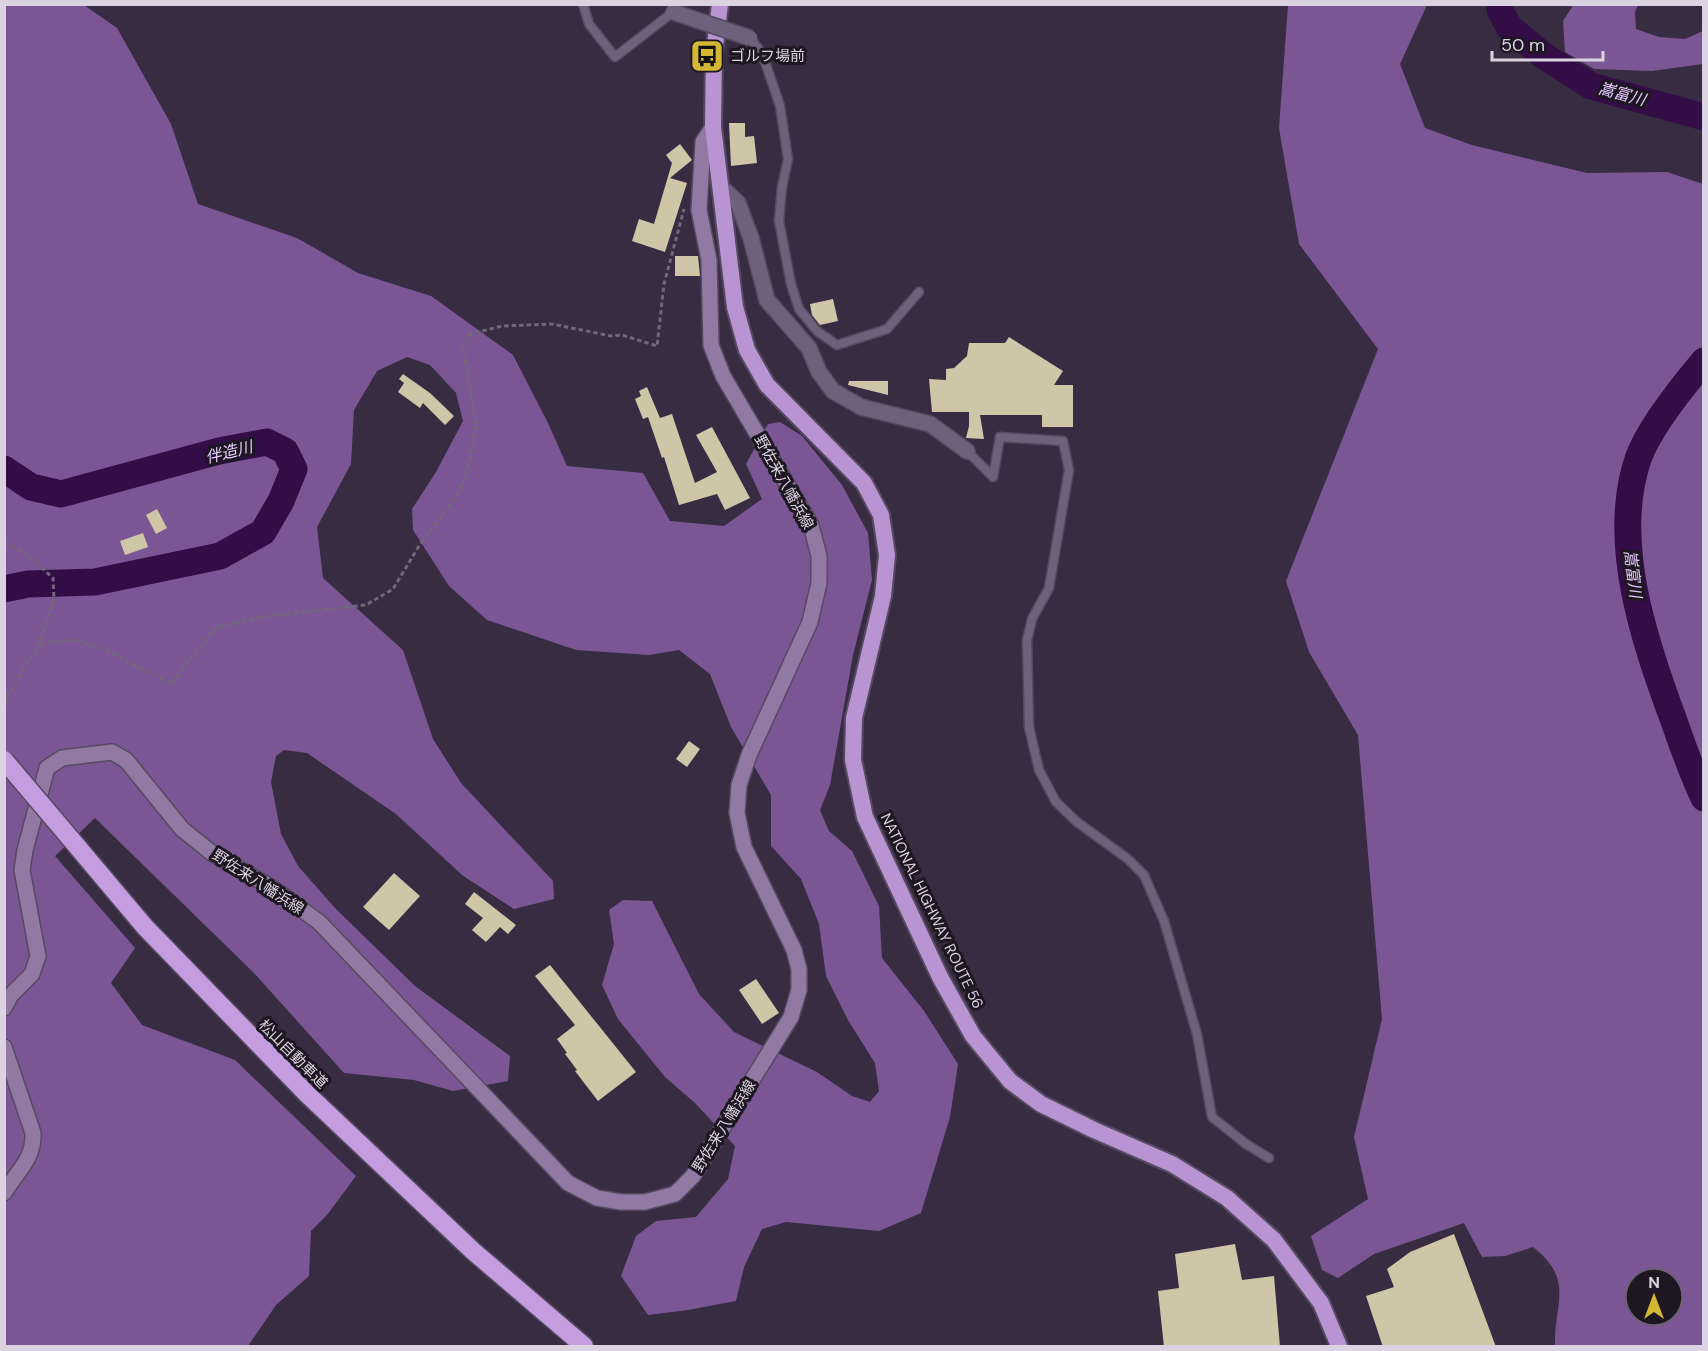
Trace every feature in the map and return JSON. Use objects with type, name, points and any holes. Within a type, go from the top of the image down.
[{"type":"highway","name":"NATIONAL HIGHWAY ROUTE 56","points":[[720,4],[714,53],[713,127],[735,307],[747,350],[767,385],[864,483],[881,515],[887,555],[884,596],[854,718],[853,760],[866,818],[940,977],[973,1036],[1011,1081],[1041,1104],[1172,1164],[1227,1198],[1274,1240],[1321,1303],[1340,1347]]},
{"type":"highway","name":"松山自動車道","points":[[4,760],[145,927],[307,1095],[473,1251],[584,1347]]},
{"type":"main road","name":"野佐来八幡浜線","points":[[4,1008],[11,995],[32,974],[38,956],[22,870],[25,850],[47,768],[62,758],[112,752],[126,760],[182,829],[213,854],[271,887],[319,922],[568,1183],[597,1198],[621,1202],[645,1202],[675,1194],[693,1176],[791,1017],[799,990],[799,969],[794,950],[744,847],[737,813],[739,785],[749,755],[810,622],[819,583],[819,556],[811,525],[723,376],[711,345],[708,260],[699,210],[703,142],[713,127]]},
{"type":"main road","points":[[4,1047],[33,1133],[33,1146],[26,1165],[4,1193]]},
{"type":"street","points":[[673,12],[750,38]]},
{"type":"street","points":[[720,186],[738,203],[752,238],[766,300],[809,348],[819,372],[833,391],[861,407],[930,424],[967,451]]},
{"type":"lane","points":[[583,4],[589,24],[615,57],[673,12]]},
{"type":"lane","points":[[750,38],[762,53],[780,106],[788,159],[782,187],[779,221],[791,284],[799,309],[817,331],[837,345],[887,329],[919,292]]},
{"type":"lane","points":[[967,451],[993,477],[1000,437],[1063,441],[1069,470],[1051,577],[1049,588],[1032,619],[1027,639],[1029,727],[1039,770],[1056,802],[1077,822],[1128,859],[1144,875],[1164,921],[1197,1034],[1212,1117],[1246,1144],[1269,1158]]},
{"type":"path","points":[[40,644],[76,640],[104,649],[171,684],[215,628],[261,617],[366,605],[393,589],[419,546],[460,491],[471,455],[476,424],[462,348],[470,334],[502,326],[552,324],[611,336],[622,335],[657,346],[664,284],[677,233],[690,189],[700,183]]},
{"type":"path","points":[[4,543],[23,550],[53,578],[54,600],[40,644],[8,696],[4,711]]},
{"type":"shaded area","points":[[1574,4],[1638,5],[1635,12],[1636,29],[1659,37],[1685,39],[1703,31],[1703,64],[1652,71],[1594,69],[1565,52],[1563,21]]},
{"type":"shaded area","points":[[5,5],[84,5],[117,28],[171,124],[198,204],[297,238],[358,273],[431,296],[513,355],[567,466],[643,473],[670,521],[724,526],[762,499],[746,464],[768,424],[780,422],[802,436],[842,485],[868,533],[872,580],[853,655],[830,785],[820,810],[829,831],[852,851],[879,906],[882,958],[924,1011],[958,1064],[950,1117],[921,1213],[879,1231],[786,1222],[762,1229],[744,1267],[736,1301],[648,1315],[621,1276],[636,1236],[656,1221],[696,1217],[728,1179],[735,1146],[695,1103],[665,1077],[618,1019],[602,985],[614,944],[609,910],[623,900],[652,901],[699,994],[734,1032],[817,1072],[852,1096],[870,1102],[879,1091],[875,1063],[848,1020],[826,976],[819,924],[801,879],[771,846],[771,795],[731,727],[710,674],[679,650],[649,655],[576,650],[487,620],[449,586],[413,530],[412,509],[436,472],[463,421],[456,393],[430,365],[407,357],[377,371],[354,410],[351,464],[317,527],[323,578],[403,650],[433,739],[461,783],[553,881],[554,899],[514,909],[462,875],[396,814],[307,753],[284,750],[276,756],[271,782],[281,834],[298,866],[335,908],[415,986],[510,1056],[508,1081],[453,1091],[414,1080],[344,1073],[254,973],[95,818],[55,856],[135,948],[111,983],[142,1025],[235,1060],[356,1176],[327,1215],[311,1231],[309,1276],[276,1305],[248,1346],[5,1346]]},
{"type":"shaded area","points":[[1288,5],[1427,5],[1400,64],[1425,128],[1472,145],[1587,173],[1667,172],[1703,184],[1703,1346],[1555,1346],[1559,1304],[1558,1281],[1546,1259],[1533,1247],[1505,1256],[1482,1257],[1464,1223],[1374,1254],[1338,1278],[1322,1270],[1311,1236],[1368,1199],[1354,1137],[1382,1019],[1358,735],[1309,652],[1286,581],[1378,349],[1299,244],[1279,128]]},
{"type":"building","points":[[729,123],[745,123],[745,137],[754,136],[757,163],[731,166]]},
{"type":"building","points":[[680,144],[692,160],[670,178],[687,183],[665,252],[632,241],[639,219],[654,224],[672,163],[666,155]]},
{"type":"building","points":[[675,256],[698,256],[700,276],[675,276]]},
{"type":"building","points":[[833,299],[838,321],[820,325],[812,315],[810,304]]},
{"type":"building","points":[[1009,337],[1063,371],[1054,385],[1073,385],[1073,427],[1042,427],[1042,415],[980,415],[984,439],[966,438],[969,412],[932,412],[929,379],[946,380],[946,369],[954,368],[967,356],[969,343],[1005,343]]},
{"type":"building","points":[[403,374],[430,393],[454,416],[445,425],[423,403],[420,408],[398,392],[404,383],[399,379]]},
{"type":"building","points":[[849,381],[888,381],[888,395],[848,385]]},
{"type":"building","points":[[647,387],[660,418],[672,414],[695,483],[717,472],[696,435],[712,427],[750,498],[725,510],[717,494],[679,505],[664,457],[662,458],[648,417],[643,419],[635,399],[641,396],[639,391]]},
{"type":"building","points":[[157,509],[167,528],[156,534],[146,515]]},
{"type":"building","points":[[143,533],[148,547],[125,555],[120,541]]},
{"type":"building","points":[[689,741],[700,749],[687,767],[676,759]]},
{"type":"building","points":[[394,873],[420,896],[389,930],[363,907]]},
{"type":"building","points":[[474,892],[516,925],[508,934],[500,927],[486,942],[472,930],[483,918],[465,904]]},
{"type":"building","points":[[550,965],[636,1072],[598,1101],[575,1071],[577,1070],[557,1039],[575,1025],[535,976]]},
{"type":"building","points":[[756,979],[779,1013],[762,1024],[739,990]]},
{"type":"building","points":[[1454,1234],[1496,1347],[1383,1347],[1366,1296],[1394,1287],[1387,1269],[1410,1252]]},
{"type":"building","points":[[1235,1244],[1242,1280],[1274,1276],[1280,1347],[1164,1347],[1158,1291],[1179,1288],[1175,1254]]},
{"type":"waterway","name":"嵩富川","points":[[1500,4],[1500,10],[1509,27],[1544,56],[1591,86],[1704,117]]},
{"type":"waterway","name":"嵩富川","points":[[1704,361],[1667,408],[1643,447],[1630,491],[1628,524],[1629,558],[1642,626],[1663,691],[1704,798]]},
{"type":"waterway","name":"伴造川","points":[[4,469],[31,487],[61,494],[219,451],[267,442],[285,451],[294,469],[281,501],[263,532],[220,556],[95,582],[28,584],[4,589]]},
{"type":"place","name":"ゴルフ場前","points":[[707,56]]}]
